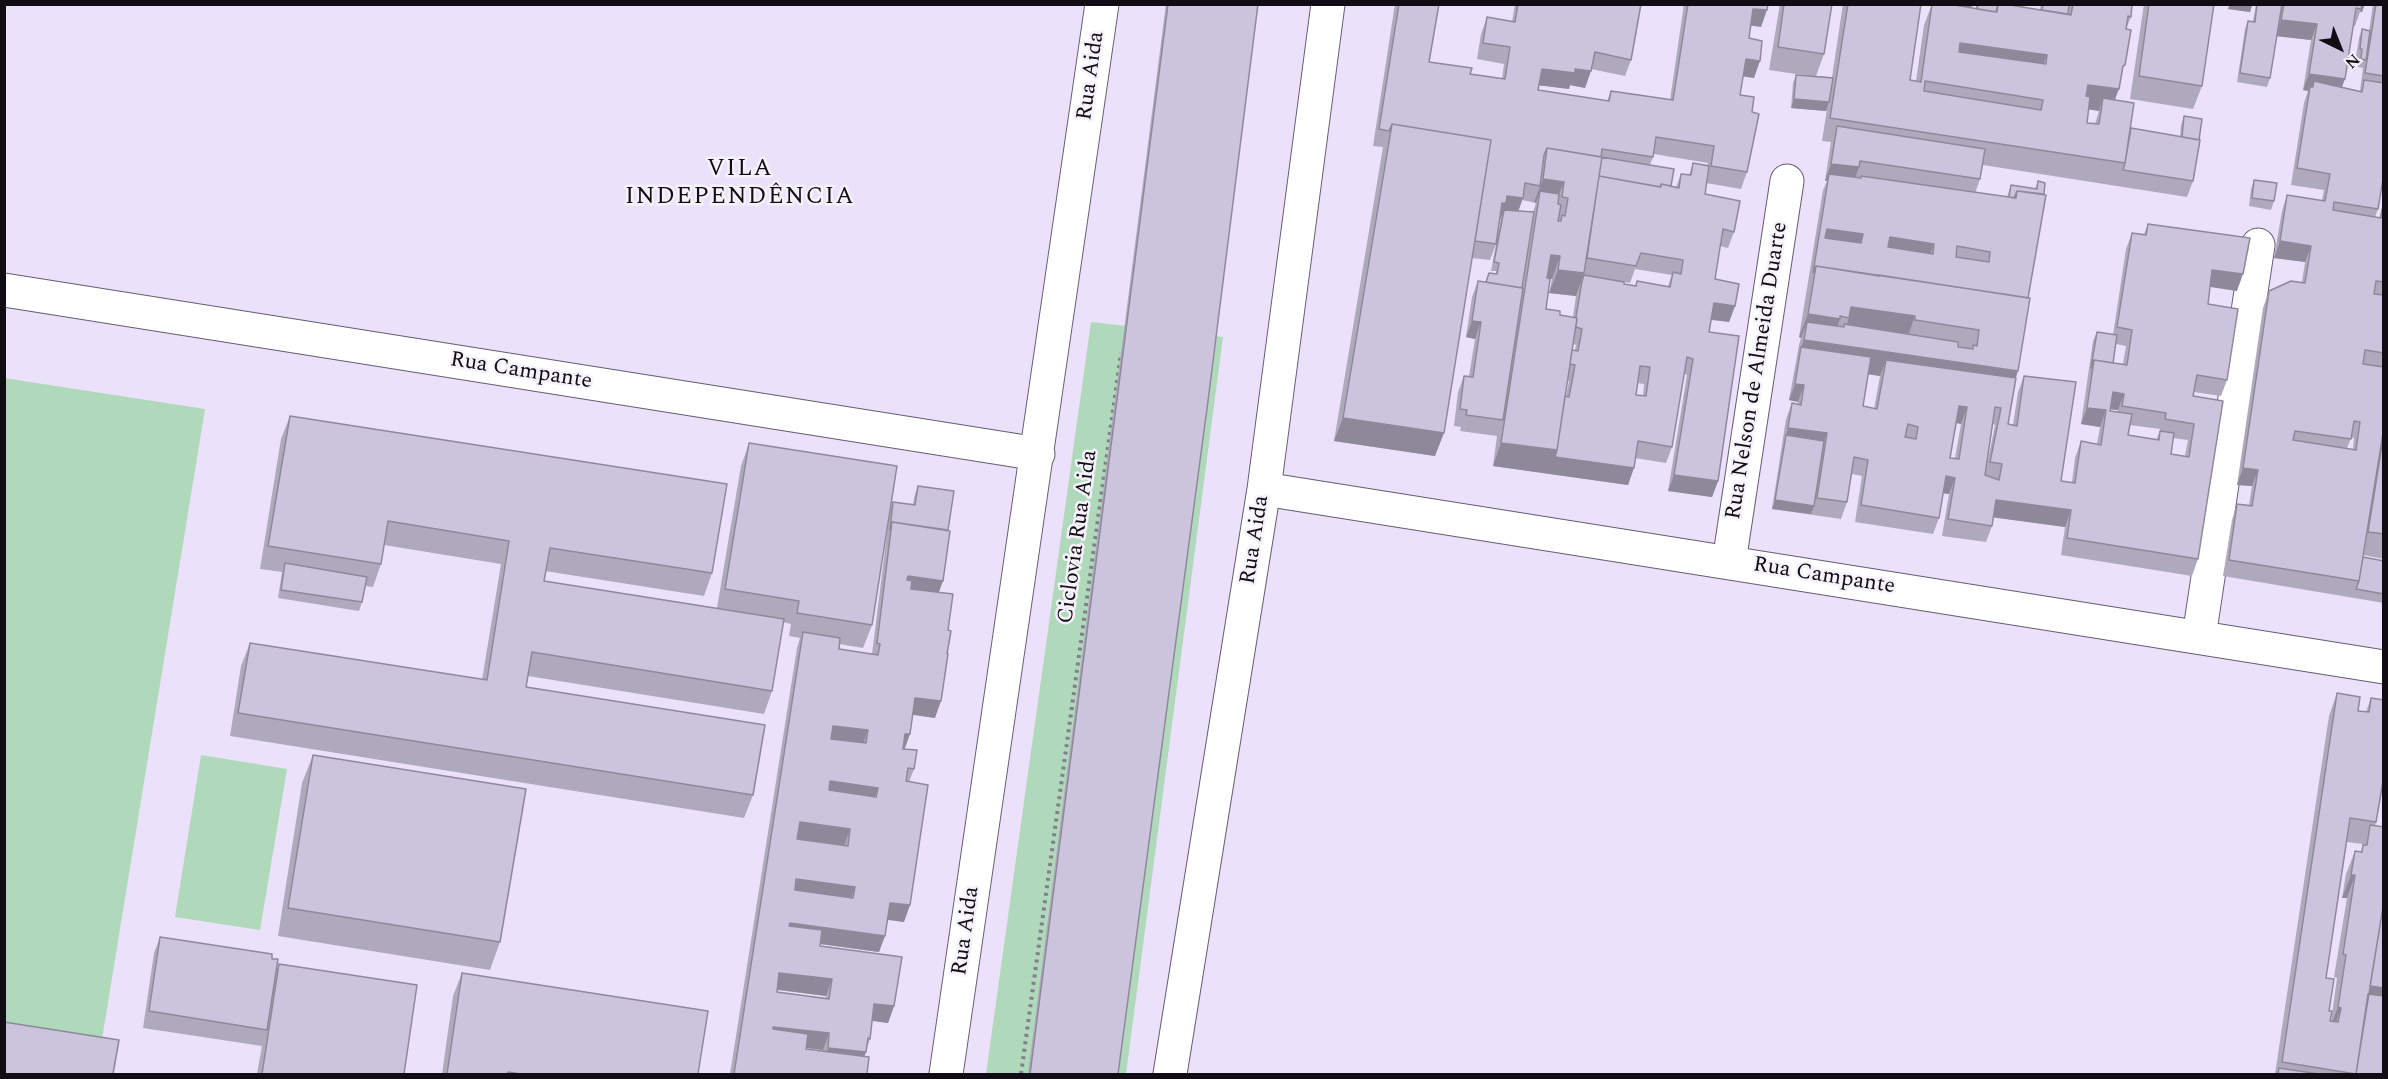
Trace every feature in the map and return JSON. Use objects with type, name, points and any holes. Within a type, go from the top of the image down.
[{"type":"street","name":"Rua Aida","points":[[946,1074],[1102,4]]},
{"type":"street","name":"Rua Aida","points":[[1170,1074],[1264,489],[1328,4]]},
{"type":"street","name":"Rua Nelson de Almeida Duarte","points":[[1729,562],[1786,181]]},
{"type":"street","points":[[2199,637],[2258,245]]},
{"type":"street","name":"Rua Campante","points":[[4,290],[1038,454]]},
{"type":"street","name":"Rua Campante","points":[[1264,489],[2384,666]]},
{"type":"path","name":"Ciclovia Rua Aida","points":[[1021,1074],[1122,342]]},
{"type":"green space","points":[[1091,322],[1223,337],[1126,1074],[986,1074]]},
{"type":"green space","points":[[4,378],[205,409],[102,1039],[5,1023]]},
{"type":"green space","points":[[201,755],[287,769],[260,930],[175,917]]},
{"type":"building","points":[[1168,4],[1258,4],[1208,401],[1118,1074],[1030,1074]]},
{"type":"building","points":[[1399,4],[1439,4],[1429,62],[1472,68],[1470,74],[1505,79],[1510,47],[1483,43],[1487,17],[1515,22],[1518,4],[1641,4],[1631,60],[1595,52],[1591,71],[1575,69],[1575,73],[1542,69],[1538,90],[1609,101],[1611,91],[1673,100],[1688,4],[1768,4],[1767,10],[1753,9],[1749,38],[1762,41],[1760,61],[1746,59],[1740,95],[1754,97],[1752,112],[1759,114],[1747,172],[1711,166],[1714,146],[1656,137],[1653,157],[1602,149],[1601,157],[1547,148],[1540,186],[1525,183],[1523,198],[1507,196],[1506,203],[1502,203],[1496,244],[1475,241],[1491,140],[1392,124],[1389,131],[1379,129]]},
{"type":"building","points":[[1784,4],[1832,4],[1824,54],[1778,47]]},
{"type":"building","points":[[1848,4],[1921,4],[1910,80],[1921,82],[1932,4],[1948,4],[1997,12],[1998,4],[2004,4],[2071,15],[2073,4],[2132,4],[2131,17],[2128,16],[2126,29],[2131,30],[2119,89],[2088,85],[2086,96],[2090,97],[2087,123],[2099,124],[2103,98],[2134,103],[2125,163],[1830,118]],"holes":[[[1960,43],[2047,55],[2046,64],[1959,52]],[[1925,81],[2043,100],[2041,110],[1924,91]]]},
{"type":"building","points":[[1978,4],[1998,4],[1996,12],[1977,9]]},
{"type":"building","points":[[2043,4],[2069,4],[2068,14],[2042,10]]},
{"type":"building","points":[[2149,4],[2214,4],[2202,86],[2139,76]]},
{"type":"building","points":[[2257,4],[2282,4],[2270,78],[2240,73],[2248,21],[2255,22]]},
{"type":"building","points":[[2284,4],[2362,4],[2361,9],[2356,8],[2345,79],[2309,74],[2317,24],[2281,20]]},
{"type":"building","points":[[2376,4],[2384,4],[2384,76],[2365,73]]},
{"type":"building","points":[[2362,29],[2370,31],[2366,60],[2361,59]]},
{"type":"building","points":[[1796,75],[1833,78],[1829,102],[1794,99]]},
{"type":"building","points":[[2364,80],[2384,83],[2384,173],[2378,209],[2334,202],[2333,210],[2381,218],[2382,209],[2384,210],[2384,282],[2376,281],[2374,294],[2384,295],[2384,353],[2365,350],[2363,364],[2384,367],[2384,427],[2359,581],[2229,560],[2237,504],[2252,506],[2258,470],[2243,468],[2269,291],[2291,281],[2305,283],[2311,246],[2280,241],[2287,195],[2325,201],[2330,174],[2297,168],[2310,87],[2313,87],[2314,81],[2362,92]],"holes":[[[2354,421],[2360,422],[2356,450],[2293,440],[2295,431],[2351,439]]]},
{"type":"building","points":[[2184,116],[2202,119],[2199,140],[2182,137]]},
{"type":"building","points":[[1392,124],[1491,140],[1444,433],[1343,418]]},
{"type":"building","points":[[1837,126],[1985,149],[1980,179],[1860,161],[1859,167],[1831,164]]},
{"type":"building","points":[[2131,128],[2200,140],[2193,181],[2123,170]]},
{"type":"building","points":[[1547,148],[1602,157],[1584,273],[1558,270],[1560,256],[1551,255],[1547,278],[1550,279],[1546,309],[1560,311],[1560,315],[1577,318],[1557,450],[1501,443],[1540,191],[1559,194],[1558,204],[1561,205],[1558,221],[1561,221],[1562,215],[1565,216],[1568,198],[1562,197],[1564,182],[1543,179]]},
{"type":"building","points":[[1602,157],[1674,169],[1671,186],[1661,184],[1660,187],[1599,176]]},
{"type":"building","points":[[1693,163],[1709,166],[1705,194],[1740,201],[1734,232],[1723,229],[1715,279],[1739,284],[1735,306],[1714,303],[1709,332],[1739,336],[1718,481],[1674,475],[1693,359],[1687,357],[1672,447],[1638,441],[1634,468],[1555,457],[1565,396],[1569,397],[1575,365],[1570,364],[1572,350],[1578,351],[1582,329],[1576,327],[1576,317],[1584,275],[1636,286],[1637,281],[1670,287],[1673,272],[1681,274],[1683,260],[1641,253],[1636,266],[1587,258],[1599,176],[1679,188],[1681,174],[1691,175]],"holes":[[[1640,366],[1650,367],[1646,396],[1636,395]]]},
{"type":"building","points":[[1829,174],[1861,178],[1861,176],[2016,198],[2017,191],[2046,195],[2028,298],[1816,266],[1813,273]],"holes":[[[1827,229],[1863,234],[1861,243],[1825,238]],[[1890,237],[1934,244],[1933,254],[1888,247]],[[1957,246],[1990,252],[1989,262],[1956,257]]]},
{"type":"building","points":[[2254,180],[2277,183],[2274,201],[2252,198]]},
{"type":"building","points":[[2038,181],[2045,183],[2044,194],[2017,191],[2014,198],[2009,197],[2011,185],[2037,189]]},
{"type":"building","points":[[1504,210],[1534,212],[1522,288],[1486,282],[1489,273],[1497,274],[1499,263],[1494,262]]},
{"type":"building","points":[[2148,224],[2250,238],[2243,274],[2212,270],[2208,304],[2238,309],[2227,380],[2197,375],[2193,396],[2223,401],[2198,559],[2067,538],[2071,510],[1996,500],[1992,526],[1948,519],[1955,478],[1946,476],[1939,518],[1861,505],[1868,460],[1854,457],[1847,502],[1817,498],[1827,433],[1788,428],[1792,403],[1801,405],[1804,385],[1795,384],[1801,347],[1871,357],[1863,406],[1877,409],[1886,360],[2016,378],[2008,424],[2017,426],[2024,376],[2076,382],[2061,481],[2075,483],[2081,441],[2101,445],[2106,410],[2087,408],[2094,360],[2127,365],[2132,330],[2117,327],[2132,233],[2146,235]],"holes":[[[2113,392],[2124,394],[2122,406],[2166,413],[2165,419],[2194,424],[2189,457],[2171,454],[2174,433],[2160,431],[2159,440],[2128,435],[2132,414],[2110,411]],[[1959,406],[1967,407],[1959,459],[1950,458]],[[1995,407],[2001,408],[1990,462],[2002,464],[1999,480],[1985,475]],[[1908,424],[1918,427],[1916,439],[1905,437]]]},
{"type":"building","points":[[1816,266],[2030,298],[2018,371],[1804,340],[1807,322],[1844,327],[1844,324],[1958,342],[1958,347],[1973,349],[1973,345],[1977,346],[1979,330],[1915,320],[1915,316],[1851,307],[1849,318],[1840,316],[1840,319],[1808,314]]},
{"type":"building","points":[[1478,281],[1523,288],[1503,420],[1466,415],[1467,410],[1460,409],[1464,376],[1473,377],[1481,322],[1472,321]]},
{"type":"building","points":[[2097,332],[2117,335],[2113,363],[2094,360],[2091,368]]},
{"type":"building","points":[[290,416],[727,484],[712,573],[550,548],[544,581],[784,619],[772,691],[532,652],[526,687],[765,725],[753,795],[238,713],[250,643],[487,680],[509,541],[388,521],[381,564],[268,546]]},
{"type":"building","points":[[2384,433],[2384,534],[2368,532]]},
{"type":"building","points":[[1786,435],[1824,441],[1814,506],[1775,500]]},
{"type":"building","points":[[749,443],[897,466],[872,625],[797,613],[799,601],[725,589]]},
{"type":"building","points":[[918,486],[954,491],[948,530],[892,522],[890,530],[893,502],[915,505]]},
{"type":"building","points":[[892,522],[950,531],[943,581],[908,576],[907,580],[912,581],[911,589],[953,594],[948,630],[951,631],[941,701],[915,698],[910,734],[905,734],[903,749],[917,750],[914,769],[908,768],[906,781],[928,785],[910,905],[890,903],[885,936],[790,923],[789,926],[822,930],[820,946],[902,957],[894,1006],[874,1004],[870,1039],[868,1038],[866,1052],[828,1048],[829,1033],[773,1027],[773,1029],[808,1034],[806,1049],[869,1057],[867,1074],[734,1074],[803,632],[840,638],[839,649],[878,655],[880,644],[877,643]],"holes":[[[833,726],[868,730],[866,743],[831,739]],[[830,781],[878,788],[876,797],[829,790]],[[800,822],[850,829],[848,846],[797,839]],[[796,879],[855,887],[853,898],[795,890]],[[779,973],[832,979],[829,999],[777,992]]]},
{"type":"building","points":[[2363,557],[2384,561],[2384,594],[2356,589]]},
{"type":"building","points":[[285,563],[367,577],[362,602],[281,590]]},
{"type":"building","points":[[2337,693],[2360,697],[2358,711],[2369,712],[2371,698],[2384,700],[2384,776],[2376,822],[2350,818],[2326,978],[2334,979],[2329,1011],[2332,1011],[2330,1021],[2338,1022],[2346,955],[2343,954],[2355,875],[2351,875],[2355,851],[2362,852],[2363,845],[2367,845],[2370,825],[2384,827],[2384,901],[2356,1074],[2282,1062]]},
{"type":"building","points":[[313,755],[526,789],[500,942],[288,908]]},
{"type":"building","points":[[2384,901],[2384,988],[2370,986]]},
{"type":"building","points":[[160,937],[272,954],[272,959],[278,959],[267,1030],[149,1011]]},
{"type":"building","points":[[279,964],[417,985],[404,1074],[262,1074]]},
{"type":"building","points":[[462,973],[708,1011],[698,1074],[521,1074],[508,1072],[507,1074],[447,1074]]},
{"type":"building","points":[[2368,994],[2384,996],[2384,1074],[2356,1074]]},
{"type":"building","points":[[4,1022],[119,1040],[113,1074],[4,1074]]},
{"type":"building","points":[[2279,1068],[2319,1074],[2278,1074]]},
{"type":"district","name":"VILA INDEPENDÊNCIA","points":[[740,184]]}]
